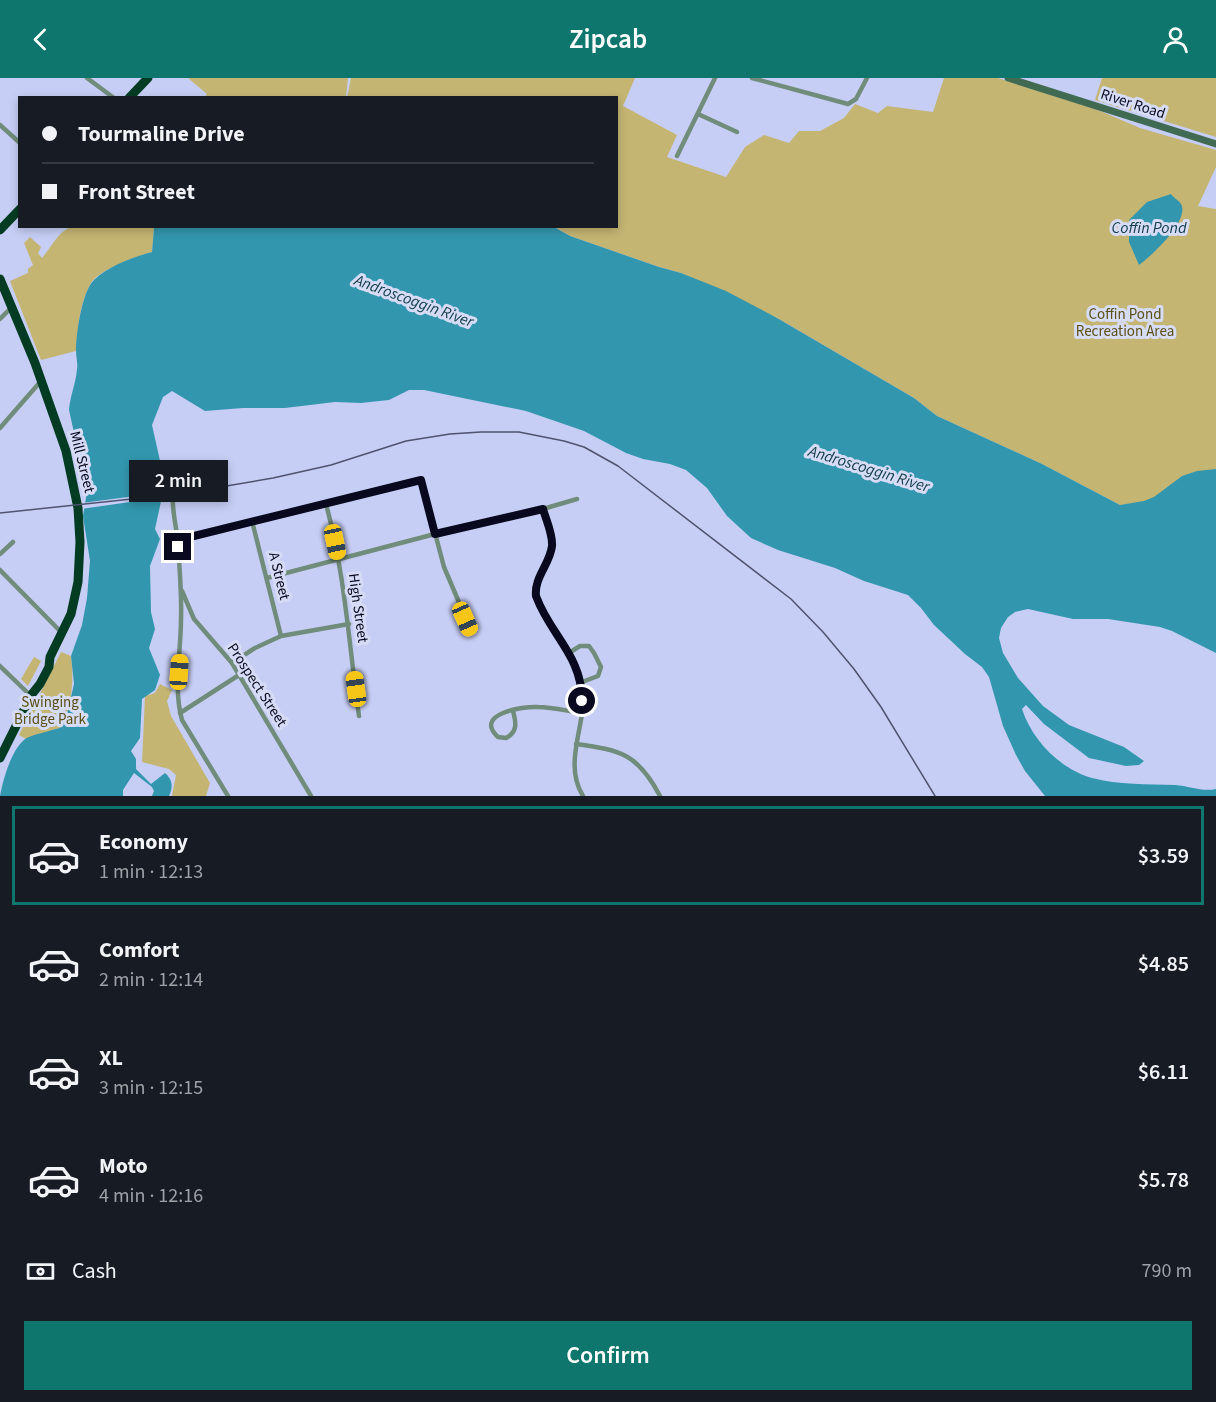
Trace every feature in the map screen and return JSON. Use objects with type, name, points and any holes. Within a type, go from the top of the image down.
[{"type":"highway","points":[[131,96],[148,78]]},
{"type":"highway","points":[[0,230],[18,211]]},
{"type":"highway","points":[[0,237],[10,218]]},
{"type":"highway","name":"Mill Street","points":[[0,279],[41,381],[69,462],[79,519],[78,582],[71,614],[50,657],[49,666],[0,758]]},
{"type":"street","points":[[87,78],[111,96]]},
{"type":"street","points":[[677,156],[715,78]]},
{"type":"street","points":[[752,78],[848,104],[856,99],[867,78]]},
{"type":"street","name":"River Road","points":[[1008,78],[1216,144]]},
{"type":"street","points":[[698,114],[736,132]]},
{"type":"street","points":[[0,125],[18,141]]},
{"type":"street","points":[[0,319],[12,307]]},
{"type":"street","points":[[0,428],[41,381]]},
{"type":"street","points":[[179,469],[172,496],[178,540],[180,589],[178,689],[180,713],[228,796]]},
{"type":"street","points":[[178,540],[421,480],[444,567],[471,633]]},
{"type":"street","points":[[267,578],[577,499]]},
{"type":"street","name":"High Street","points":[[326,504],[339,559],[359,716]]},
{"type":"street","points":[[543,509],[551,538],[551,548],[536,584],[536,596],[569,653],[582,682],[581,713],[574,765],[576,782],[583,796]]},
{"type":"street","name":"A Street","points":[[252,521],[281,636]]},
{"type":"street","points":[[0,554],[13,542]]},
{"type":"street","points":[[0,570],[62,633]]},
{"type":"street","name":"Prospect Street","points":[[180,589],[201,628],[232,663],[311,796]]},
{"type":"street","points":[[232,663],[255,648],[281,636],[349,624]]},
{"type":"street","points":[[569,653],[580,646],[589,646],[598,660],[601,667],[598,676],[582,682]]},
{"type":"street","points":[[0,666],[32,695]]},
{"type":"street","points":[[180,713],[239,675]]},
{"type":"street","points":[[513,711],[516,725],[513,733],[506,738],[498,736],[492,730],[491,725],[494,718],[501,713],[536,707],[581,713]]},
{"type":"street","points":[[576,744],[615,750],[632,758],[660,796]]},
{"type":"green space","points":[[188,78],[348,78],[346,96],[206,96],[207,94]]},
{"type":"green space","name":"Coffin Pond Recreation Area","points":[[351,78],[635,78],[623,106],[677,135],[667,157],[726,177],[745,147],[764,135],[789,143],[799,131],[820,131],[844,118],[855,104],[878,113],[887,106],[933,112],[944,78],[998,78],[1098,110],[1140,128],[1216,150],[1216,167],[1198,206],[1216,209],[1216,475],[1170,503],[1120,505],[1042,464],[937,416],[914,398],[777,318],[681,273],[570,236],[556,228],[618,228],[618,96],[347,96]]},
{"type":"green space","points":[[1102,78],[1216,78],[1216,137],[1095,100]]},
{"type":"green space","points":[[68,228],[156,228],[152,252],[128,260],[102,273],[91,283],[78,325],[76,351],[41,360],[10,281],[28,273],[28,269],[33,265],[24,243],[30,237],[41,247],[38,253],[42,258]]},
{"type":"green space","name":"Swinging Bridge Park","points":[[61,652],[71,656],[72,675],[70,701],[62,727],[26,739],[19,735]]},
{"type":"green space","points":[[34,657],[41,661],[28,686],[21,679]]},
{"type":"green space","points":[[160,684],[172,690],[167,701],[171,716],[210,783],[206,796],[172,796],[176,775],[169,769],[142,762],[145,696],[155,693]]},
{"type":"water","name":"Coffin Pond","points":[[1171,194],[1181,204],[1180,219],[1168,238],[1139,265],[1129,242],[1129,220],[1147,202]]},
{"type":"water","name":"Androscoggin River","points":[[154,228],[556,228],[570,236],[681,273],[726,291],[914,398],[937,416],[1042,464],[1120,505],[1154,497],[1182,476],[1197,471],[1216,469],[1216,653],[1160,627],[1108,619],[1073,619],[1028,609],[1015,612],[1008,617],[1001,628],[999,638],[1003,653],[1018,678],[1043,706],[1069,725],[1124,747],[1144,761],[1139,765],[1126,766],[1089,758],[1044,724],[1026,705],[1022,709],[1033,732],[1058,760],[1080,774],[1092,778],[1134,784],[1216,789],[1216,796],[1045,796],[1025,771],[1016,755],[1003,726],[989,677],[982,667],[934,625],[908,595],[778,550],[751,538],[727,516],[707,488],[686,470],[626,453],[584,431],[526,411],[424,390],[409,390],[389,400],[361,403],[335,402],[285,408],[205,411],[172,391],[163,397],[152,425],[165,483],[155,529],[160,539],[150,566],[151,612],[155,629],[149,648],[160,675],[155,690],[142,699],[140,738],[131,751],[136,759],[136,769],[151,784],[165,773],[170,778],[172,784],[169,796],[152,796],[154,791],[152,787],[134,773],[123,790],[123,796],[0,796],[8,766],[20,744],[28,737],[62,727],[74,684],[71,656],[82,625],[90,561],[83,516],[87,492],[69,410],[76,374],[80,313],[86,293],[94,280],[106,270],[152,252]]},
{"type":"pier","points":[[166,492],[165,497],[81,509],[82,503]]},
{"type":"railway","points":[[0,513],[179,494],[273,478],[331,465],[406,441],[450,434],[519,432],[584,447],[618,466],[791,599],[854,669],[881,707],[935,796]]},
{"type":"route","points":[[178,547],[178,540],[421,480],[435,534],[543,509],[552,544],[536,584],[536,596],[577,668],[582,682],[582,701]]}]
